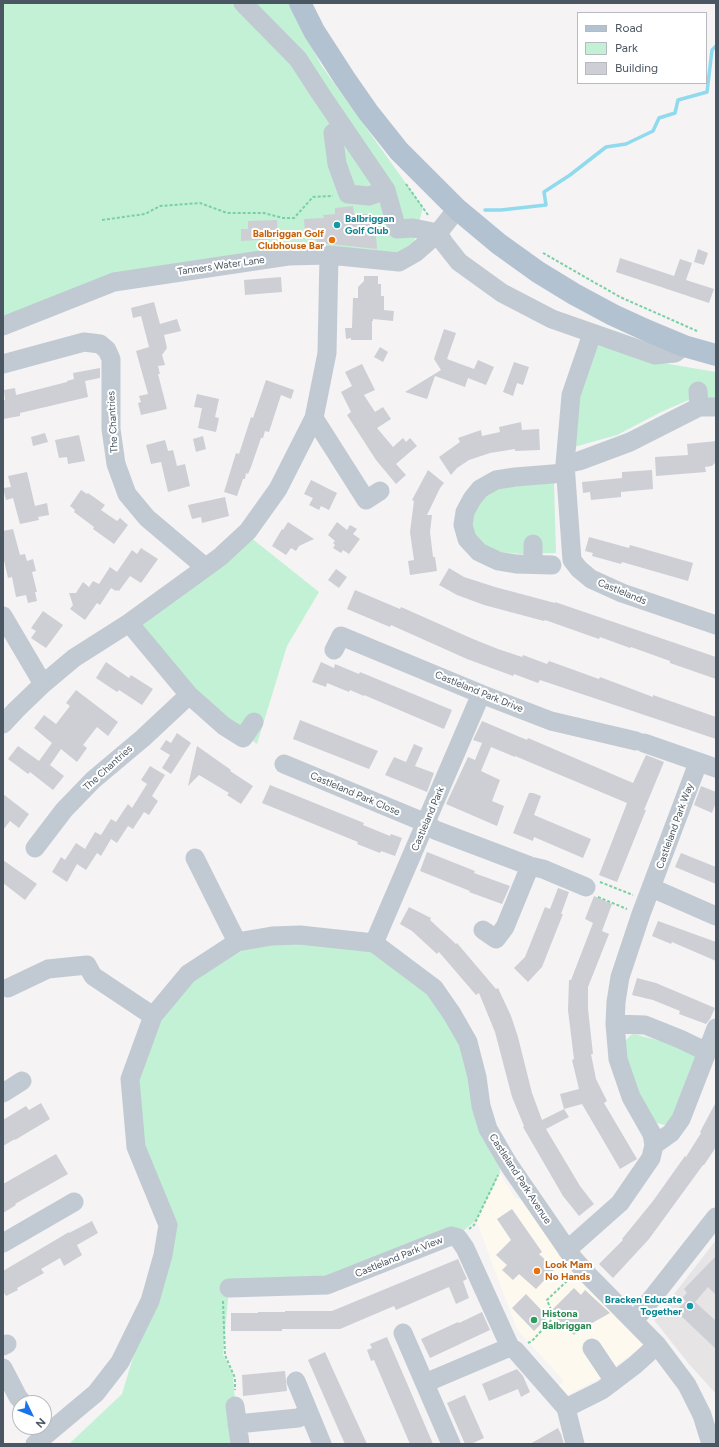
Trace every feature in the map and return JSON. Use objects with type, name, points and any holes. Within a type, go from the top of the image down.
[{"type":"main road","points":[[300,3],[314,31],[368,112],[399,151],[457,209],[499,244],[538,272],[574,294],[613,315],[684,346],[716,355]]},
{"type":"street","points":[[243,3],[298,59],[386,190],[397,229],[413,228],[438,234],[460,262],[502,293],[552,319],[655,355],[675,353],[684,346]]},
{"type":"street","points":[[342,125],[333,133],[337,164],[348,194],[369,196],[386,190]]},
{"type":"street","name":"Tanners Water Lane","points":[[3,326],[114,282],[288,256],[329,255],[399,262],[415,253],[438,234],[457,209]]},
{"type":"street","points":[[3,724],[43,684],[74,658],[129,623],[220,557],[248,531],[278,489],[314,418],[328,353],[329,255]]},
{"type":"street","name":"Castlelands","points":[[592,334],[571,395],[565,469],[572,560],[591,579],[622,593],[716,625]]},
{"type":"street","name":"The Chantries","points":[[3,364],[84,342],[100,344],[107,350],[111,358],[111,429],[116,464],[127,494],[147,518],[205,568]]},
{"type":"street","points":[[552,565],[533,563],[516,564],[498,561],[479,552],[467,539],[463,525],[466,512],[472,498],[480,489],[496,480],[565,469],[579,461],[630,442],[704,402]]},
{"type":"street","points":[[314,418],[366,500],[380,491]]},
{"type":"street","points":[[533,544],[533,563]]},
{"type":"street","points":[[3,616],[43,684]]},
{"type":"street","points":[[129,623],[189,695],[224,726],[243,738],[254,722]]},
{"type":"street","name":"Castleland Park Drive","points":[[334,650],[341,636],[481,694],[551,721],[640,742],[698,763]]},
{"type":"street","name":"Castleland Park","points":[[374,943],[481,694]]},
{"type":"street","name":"The Chantries","points":[[35,848],[64,810],[93,780],[143,738],[189,695]]},
{"type":"street","points":[[698,763],[716,768]]},
{"type":"street","name":"Castleland Park Way","points":[[654,1145],[652,1134],[631,1097],[618,1059],[615,1024],[616,1002],[620,977],[698,763]]},
{"type":"street","name":"Castleland Park Close","points":[[284,764],[426,823],[435,830],[530,866],[591,884]]},
{"type":"street","points":[[483,930],[496,939],[505,927],[530,866]]},
{"type":"street","points":[[195,869],[237,942]]},
{"type":"street","points":[[647,901],[716,916]]},
{"type":"street","points":[[52,1427],[96,1393],[120,1362],[150,1301],[163,1255],[168,1225],[136,1147],[130,1079],[153,1016],[188,974],[237,942],[272,936],[300,935],[374,943]]},
{"type":"street","name":"Castleland Park Avenue","points":[[374,943],[434,988],[452,1014],[468,1042],[477,1077],[481,1106],[488,1129],[509,1165],[567,1250]]},
{"type":"street","points":[[8,988],[48,969],[87,966],[93,976],[153,1016]]},
{"type":"street","points":[[615,1024],[645,1025],[680,1039],[706,1052]]},
{"type":"street","points":[[711,1444],[702,1415],[687,1385],[657,1345],[582,1268],[567,1250],[620,1203],[651,1158],[654,1145],[671,1133],[681,1119],[716,1028]]},
{"type":"street","points":[[3,1093],[22,1081]]},
{"type":"street","points":[[3,1243],[74,1202]]},
{"type":"street","points":[[634,1321],[714,1220]]},
{"type":"street","name":"Castleland Park View","points":[[240,1283],[327,1285],[451,1236],[458,1238],[465,1248],[513,1349],[566,1408],[575,1444]]},
{"type":"street","points":[[404,1333],[451,1444]]},
{"type":"street","points":[[566,1408],[602,1390],[636,1366],[657,1345]]},
{"type":"street","points":[[592,1348],[614,1381]]},
{"type":"street","points":[[425,1383],[513,1349]]},
{"type":"street","points":[[3,1368],[17,1395]]},
{"type":"street","points":[[296,1381],[322,1444]]},
{"type":"street","points":[[240,1444],[236,1414],[298,1418],[309,1413]]},
{"type":"path","points":[[102,220],[145,214],[160,206],[200,203],[227,213],[264,213],[283,218],[294,218],[313,197],[348,194]]},
{"type":"path","points":[[542,252],[620,297],[701,333]]},
{"type":"path","points":[[591,884],[647,901],[586,892],[591,884]]},
{"type":"path","points":[[458,1238],[474,1225],[500,1170],[509,1165]]},
{"type":"path","points":[[513,1349],[532,1341],[554,1317],[547,1300],[582,1268]]},
{"type":"path","points":[[236,1414],[236,1378],[225,1355],[223,1301],[240,1283]]},
{"type":"shaded area","points":[[500,1173],[515,1198],[523,1200],[646,1342],[598,1379],[566,1396],[557,1387],[564,1381],[516,1327],[476,1220]]},
{"type":"shaded area","points":[[716,1240],[716,1394],[689,1364],[654,1320]]},
{"type":"green space","name":"Balbriggan Golf Club","points":[[3,3],[290,3],[321,65],[423,207],[413,246],[406,254],[114,282],[3,326]]},
{"type":"green space","points":[[591,344],[663,363],[716,372],[716,406],[700,395],[661,412],[617,435],[574,447],[575,396]]},
{"type":"green space","points":[[554,481],[556,553],[520,554],[500,552],[484,546],[472,535],[467,515],[482,491]]},
{"type":"green space","points":[[245,533],[319,592],[287,646],[257,744],[218,717],[139,624]]},
{"type":"green space","points":[[361,941],[452,1014],[499,1158],[500,1173],[476,1220],[461,1233],[342,1280],[229,1288],[223,1354],[233,1374],[238,1444],[69,1444],[122,1394],[150,1301],[168,1225],[133,1111],[153,1016],[237,942]]},
{"type":"green space","points":[[634,1034],[668,1043],[696,1056],[675,1113],[667,1124],[664,1125],[657,1123],[647,1115],[624,1050],[626,1040]]},
{"type":"building","name":"Balbriggan Golf Club","points":[[353,206],[354,214],[370,214],[371,236],[376,235],[377,249],[317,244],[316,232],[305,232],[304,219],[324,218],[323,215],[335,214],[335,208]]},
{"type":"building","points":[[277,220],[278,239],[241,241],[241,229],[248,229],[248,221]]},
{"type":"building","points":[[698,249],[708,253],[704,265],[694,262]]},
{"type":"building","points":[[620,258],[674,276],[680,259],[692,263],[686,280],[714,289],[709,303],[616,272]]},
{"type":"building","points":[[364,276],[378,276],[378,284],[381,284],[381,296],[384,296],[384,310],[394,311],[393,321],[373,319],[372,340],[346,339],[345,328],[352,328],[353,298],[358,298],[358,287],[364,281]]},
{"type":"building","points":[[281,277],[282,292],[245,295],[244,280]]},
{"type":"building","points":[[154,302],[160,324],[177,319],[181,331],[164,335],[167,348],[162,355],[165,365],[158,366],[160,374],[158,374],[167,409],[141,415],[138,403],[141,402],[139,396],[148,394],[136,351],[149,347],[141,316],[133,318],[131,308]]},
{"type":"building","points":[[444,329],[456,333],[447,359],[474,369],[478,360],[494,367],[486,385],[468,378],[465,387],[435,376],[427,399],[405,392],[441,370],[434,359]]},
{"type":"building","points":[[380,347],[388,352],[383,362],[374,357]]},
{"type":"building","points":[[514,362],[529,367],[523,385],[517,383],[513,396],[503,392]]},
{"type":"building","points":[[362,364],[375,390],[364,395],[375,412],[383,407],[391,419],[377,428],[393,447],[403,438],[406,442],[410,438],[417,446],[396,464],[406,475],[396,484],[376,460],[347,415],[351,412],[341,392],[352,386],[345,372]]},
{"type":"building","points":[[100,368],[100,378],[85,381],[88,397],[20,413],[20,416],[3,419],[3,400],[5,400],[4,390],[15,388],[16,395],[67,382],[74,379],[73,373]]},
{"type":"building","points":[[266,380],[294,390],[291,399],[281,395],[269,432],[265,431],[263,438],[261,438],[251,467],[248,474],[246,473],[245,479],[243,479],[237,496],[224,492],[236,453],[239,454],[251,417],[253,418]]},
{"type":"building","points":[[197,394],[219,399],[215,417],[219,418],[216,432],[198,428],[202,408],[194,407]]},
{"type":"building","points":[[521,422],[522,430],[539,429],[540,450],[515,451],[515,449],[490,453],[469,460],[457,468],[451,475],[439,457],[460,442],[458,438],[481,430],[482,436],[500,432],[499,427]]},
{"type":"building","points":[[45,433],[48,442],[33,446],[31,437]]},
{"type":"building","points":[[79,435],[85,461],[68,464],[67,457],[59,458],[55,440]]},
{"type":"building","points":[[203,436],[206,449],[196,452],[193,439]]},
{"type":"building","points":[[165,440],[168,451],[173,450],[177,466],[185,464],[190,486],[168,492],[161,462],[151,464],[146,445]]},
{"type":"building","points":[[716,441],[716,462],[712,466],[705,467],[706,472],[656,476],[655,457],[688,455],[687,444]]},
{"type":"building","points":[[428,470],[444,483],[427,515],[432,515],[430,532],[433,557],[435,557],[437,571],[410,575],[408,561],[414,560],[410,532],[414,501],[412,500]]},
{"type":"building","points":[[652,470],[653,489],[621,492],[621,497],[591,500],[590,492],[583,493],[582,482],[622,478],[622,472]]},
{"type":"building","points":[[27,472],[35,506],[47,503],[49,515],[38,517],[39,520],[20,524],[13,498],[6,500],[3,488],[11,487],[8,476]]},
{"type":"building","points":[[311,480],[337,493],[329,510],[321,506],[319,510],[309,505],[313,498],[304,494]]},
{"type":"building","points":[[81,490],[105,505],[101,510],[117,521],[120,518],[128,525],[114,544],[93,529],[94,527],[74,512],[75,510],[70,506]]},
{"type":"building","points":[[225,497],[229,516],[202,523],[201,517],[192,519],[188,505]]},
{"type":"building","points":[[288,522],[314,539],[299,546],[296,551],[291,548],[286,555],[272,546]]},
{"type":"building","points":[[337,522],[347,530],[350,525],[357,529],[353,534],[360,539],[349,554],[343,550],[341,553],[333,548],[335,545],[333,543],[335,541],[328,535]]},
{"type":"building","points":[[13,529],[20,555],[25,554],[27,561],[33,559],[36,571],[32,572],[37,592],[35,592],[37,601],[28,603],[26,595],[16,597],[12,577],[8,578],[3,556],[3,531]]},
{"type":"building","points":[[589,537],[629,548],[630,545],[693,563],[688,581],[622,562],[621,564],[592,556],[593,553],[585,551]]},
{"type":"building","points":[[141,548],[158,559],[141,583],[130,576],[119,591],[111,588],[100,605],[97,603],[85,620],[70,609],[73,605],[69,593],[76,593],[83,582],[89,587],[93,581],[99,584],[110,567],[117,572],[132,550],[137,554]]},
{"type":"building","points":[[449,568],[464,577],[495,587],[555,602],[716,657],[716,679],[670,663],[670,661],[631,647],[630,648],[600,637],[599,639],[545,620],[544,621],[484,605],[457,595],[439,585]]},
{"type":"building","points":[[336,569],[347,577],[339,588],[328,580]]},
{"type":"building","points":[[355,590],[400,609],[401,607],[498,649],[522,657],[523,655],[547,664],[549,661],[716,717],[716,739],[540,680],[538,683],[514,674],[513,676],[467,659],[391,625],[390,627],[347,609]]},
{"type":"building","points":[[43,611],[63,625],[46,648],[31,638],[36,631],[31,628]]},
{"type":"building","points":[[106,662],[129,678],[131,675],[153,689],[142,705],[119,690],[117,692],[96,678]]},
{"type":"building","points":[[321,662],[334,668],[335,664],[359,674],[360,672],[452,710],[444,729],[350,690],[349,692],[327,683],[326,687],[312,682]]},
{"type":"building","points":[[76,690],[118,722],[108,736],[97,727],[83,745],[87,748],[77,762],[61,749],[50,765],[64,776],[53,790],[30,772],[28,774],[8,759],[18,746],[39,761],[52,743],[34,728],[44,715],[56,724],[70,706],[66,703]]},
{"type":"building","points":[[300,720],[378,751],[369,769],[293,739]]},
{"type":"building","points":[[482,721],[527,740],[528,738],[633,783],[646,755],[664,762],[617,882],[599,875],[627,803],[491,747],[481,771],[500,780],[492,801],[504,806],[497,826],[446,804],[468,757],[475,760],[482,743],[473,740]]},
{"type":"building","points":[[177,733],[191,743],[171,774],[162,768],[170,755],[160,749],[166,740],[171,743]]},
{"type":"building","points":[[414,744],[423,748],[415,766],[434,773],[427,792],[385,775],[394,757],[406,762]]},
{"type":"building","points":[[197,746],[253,786],[241,804],[227,795],[229,793],[199,775],[188,786]]},
{"type":"building","points":[[150,766],[165,775],[152,796],[158,801],[149,815],[144,812],[133,829],[128,826],[117,843],[111,839],[101,856],[97,853],[86,870],[77,864],[67,882],[52,872],[61,857],[65,860],[76,843],[85,849],[95,832],[101,835],[111,819],[116,822],[128,804],[132,808],[147,784],[141,780]]},
{"type":"building","points":[[270,785],[364,823],[363,825],[390,836],[391,834],[402,838],[395,856],[381,851],[380,853],[357,844],[358,842],[262,803]]},
{"type":"building","points":[[701,786],[716,792],[716,802],[712,813],[694,805]]},
{"type":"building","points":[[529,793],[541,796],[534,815],[591,839],[583,858],[534,837],[533,841],[513,833]]},
{"type":"building","points":[[3,794],[29,814],[19,828],[10,821],[3,830]]},
{"type":"building","points":[[427,852],[475,871],[474,873],[510,886],[502,904],[420,871]]},
{"type":"building","points":[[681,853],[716,867],[716,884],[675,867]]},
{"type":"building","points":[[3,860],[37,884],[25,900],[3,883]]},
{"type":"building","points":[[558,888],[569,892],[561,914],[563,914],[542,967],[528,982],[514,968],[525,957],[545,907],[550,909]]},
{"type":"building","points":[[594,896],[612,904],[602,931],[609,934],[588,987],[588,1009],[593,1054],[591,1054],[596,1079],[607,1101],[604,1103],[637,1159],[620,1169],[582,1104],[564,1109],[560,1094],[579,1089],[572,1060],[574,1059],[568,1010],[569,980],[571,980],[593,923],[585,919]]},
{"type":"building","points":[[409,907],[431,918],[430,920],[456,944],[457,943],[496,989],[498,988],[511,1016],[518,1037],[532,1093],[542,1120],[564,1109],[569,1117],[546,1129],[580,1186],[594,1204],[579,1216],[563,1196],[523,1127],[524,1126],[512,1097],[495,1032],[479,993],[476,995],[439,952],[437,954],[412,931],[400,924]]},
{"type":"building","points":[[658,921],[716,942],[716,961],[672,942],[671,944],[652,936]]},
{"type":"building","points":[[637,978],[656,983],[715,1008],[710,1019],[706,1024],[679,1014],[680,1011],[653,1000],[632,995]]},
{"type":"building","points":[[716,1102],[716,1147],[649,1239],[613,1278],[599,1264],[623,1240],[622,1239],[653,1201],[685,1156],[686,1157],[701,1133],[700,1132]]},
{"type":"building","points":[[41,1103],[50,1119],[3,1146],[3,1120],[26,1106],[29,1110]]},
{"type":"building","points":[[56,1154],[68,1174],[15,1204],[16,1205],[3,1213],[3,1184]]},
{"type":"building","points":[[512,1209],[542,1252],[539,1254],[555,1269],[536,1289],[519,1274],[513,1280],[502,1270],[507,1265],[496,1255],[511,1240],[497,1219]]},
{"type":"building","points":[[92,1221],[98,1233],[77,1245],[82,1255],[64,1266],[60,1258],[41,1269],[44,1273],[6,1296],[3,1291],[3,1271],[69,1232]]},
{"type":"building","name":"Bracken Educate Together","points":[[716,1256],[716,1295],[708,1287],[695,1302],[716,1321],[716,1349],[676,1311],[686,1301],[682,1298],[687,1293],[684,1289]]},
{"type":"building","points":[[458,1259],[467,1279],[463,1281],[469,1298],[456,1304],[449,1287],[396,1310],[394,1306],[340,1329],[231,1331],[231,1313],[332,1311]]},
{"type":"building","points":[[574,1288],[581,1295],[585,1290],[610,1313],[578,1331],[574,1335],[550,1312]]},
{"type":"building","points":[[526,1294],[548,1317],[534,1331],[512,1308]]},
{"type":"building","points":[[482,1312],[490,1330],[430,1358],[421,1339]]},
{"type":"building","points":[[387,1337],[433,1444],[410,1444],[374,1360],[371,1361],[367,1350],[372,1348],[370,1344]]},
{"type":"building","points":[[325,1352],[367,1444],[345,1444],[308,1360]]},
{"type":"building","points":[[517,1369],[523,1376],[530,1392],[521,1397],[518,1389],[489,1401],[482,1384]]},
{"type":"building","points":[[285,1371],[287,1391],[243,1396],[242,1375]]},
{"type":"building","points":[[465,1395],[484,1438],[471,1444],[465,1444],[447,1403]]},
{"type":"building","points":[[558,1428],[564,1444],[530,1444]]},
{"type":"waterway","points":[[485,210],[501,210],[546,205],[544,192],[570,175],[606,147],[626,144],[653,131],[659,118],[675,113],[678,100],[707,92],[712,50],[716,46]]},
{"type":"place","name":"Balbriggan Golf Club","points":[[337,225]]},
{"type":"place","name":"Balbriggan Golf Clubhouse Bar","points":[[332,240]]},
{"type":"place","name":"Look Mam No Hands","points":[[537,1271]]},
{"type":"place","name":"Bracken Educate Together","points":[[690,1306]]},
{"type":"place","name":"Histona Balbriggan","points":[[534,1320]]}]
